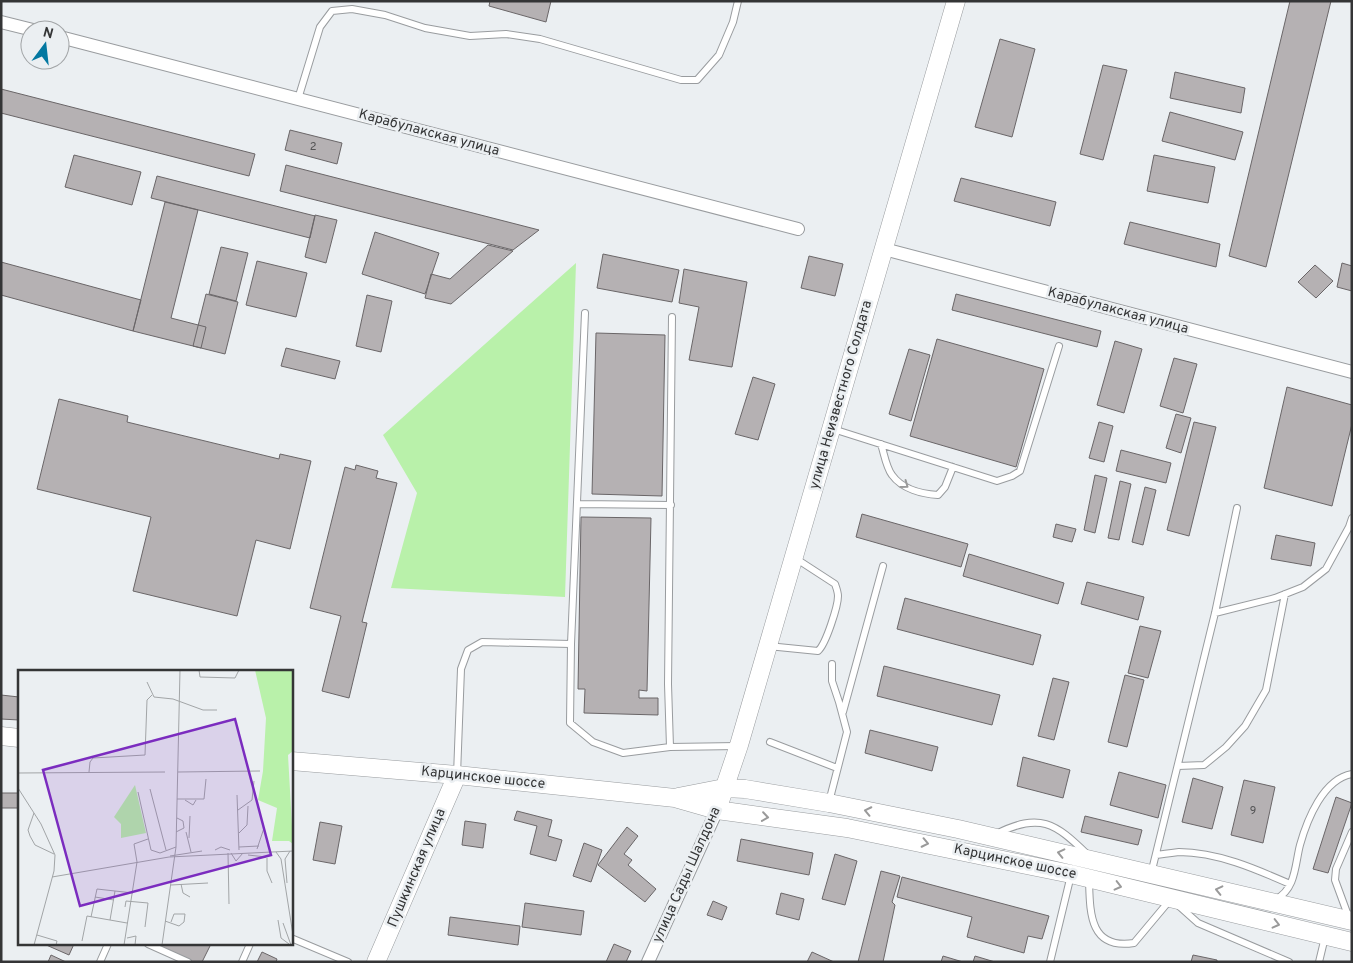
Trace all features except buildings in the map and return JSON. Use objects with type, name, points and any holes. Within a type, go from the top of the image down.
[{"type":"main road","name":"улица Неизвестного Солдата","points":[[724,788],[739,746],[956,1]]},
{"type":"main road","points":[[1,736],[18,738]]},
{"type":"main road","name":"Карцинское шоссе","points":[[292,761],[457,775],[675,798],[717,810],[847,828],[1072,874],[1352,942]]},
{"type":"main road","name":"Пушкинская улица","points":[[376,962],[457,775]]},
{"type":"main road","name":"Карцинское шоссе","points":[[675,798],[724,788],[745,789],[829,803],[1094,860],[1351,921]]},
{"type":"main road","name":"улица Сады Шалдона","points":[[717,810],[724,788]]},
{"type":"street","points":[[1,22],[20,27]]},
{"type":"street","name":"Карабулакская улица","points":[[70,40],[798,229]]},
{"type":"street","name":"Карабулакская улица","points":[[884,249],[1352,372]]},
{"type":"street","name":"улица Сады Шалдона","points":[[648,962],[717,810]]},
{"type":"lane","points":[[298,99],[320,28],[332,11],[352,9],[385,15],[425,28],[470,36],[506,34],[540,38],[682,80],[697,80],[719,55],[733,22],[738,1]]},
{"type":"lane","points":[[585,312],[571,644],[570,723],[592,742],[623,753],[670,747],[739,746]]},
{"type":"lane","points":[[670,747],[668,684],[672,317]]},
{"type":"lane","points":[[832,429],[997,480],[1012,476],[1020,471],[1059,346]]},
{"type":"lane","points":[[882,444],[892,475],[909,489],[938,495],[945,487],[953,467]]},
{"type":"lane","points":[[578,504],[671,505]]},
{"type":"lane","points":[[1151,874],[1215,614],[1237,508]]},
{"type":"lane","points":[[1215,614],[1303,587],[1326,569],[1352,518]]},
{"type":"lane","points":[[768,646],[818,651],[823,648],[828,635],[838,596],[835,584],[794,557]]},
{"type":"lane","points":[[842,712],[883,566]]},
{"type":"lane","points":[[1178,766],[1204,765],[1245,726],[1266,690],[1285,594]]},
{"type":"lane","points":[[457,775],[462,668],[468,650],[482,642],[571,644]]},
{"type":"lane","points":[[829,803],[837,768],[845,746],[847,732],[832,681],[832,664]]},
{"type":"lane","points":[[770,742],[837,768]]},
{"type":"lane","points":[[1270,902],[1280,897],[1288,889],[1295,872],[1304,833],[1322,796],[1334,782],[1345,775],[1352,774]]},
{"type":"lane","points":[[990,837],[1024,822],[1040,822],[1056,827],[1069,836],[1094,860]]},
{"type":"lane","points":[[1351,921],[1336,880],[1336,869],[1352,832]]},
{"type":"lane","points":[[1156,855],[1180,852],[1206,855],[1258,869],[1290,884]]},
{"type":"lane","points":[[1050,962],[1072,874]]},
{"type":"lane","points":[[1090,878],[1091,917],[1103,938],[1114,943],[1134,943],[1171,898],[1198,923],[1289,962]]},
{"type":"lane","points":[[1319,962],[1326,936]]},
{"type":"lane","points":[[292,938],[348,962]]},
{"type":"lane","points":[[100,962],[107,946]]},
{"type":"lane","points":[[152,946],[188,962]]},
{"type":"lane","points":[[242,962],[249,946]]},
{"type":"green space","points":[[576,263],[565,597],[391,588],[417,493],[383,435]]}]
